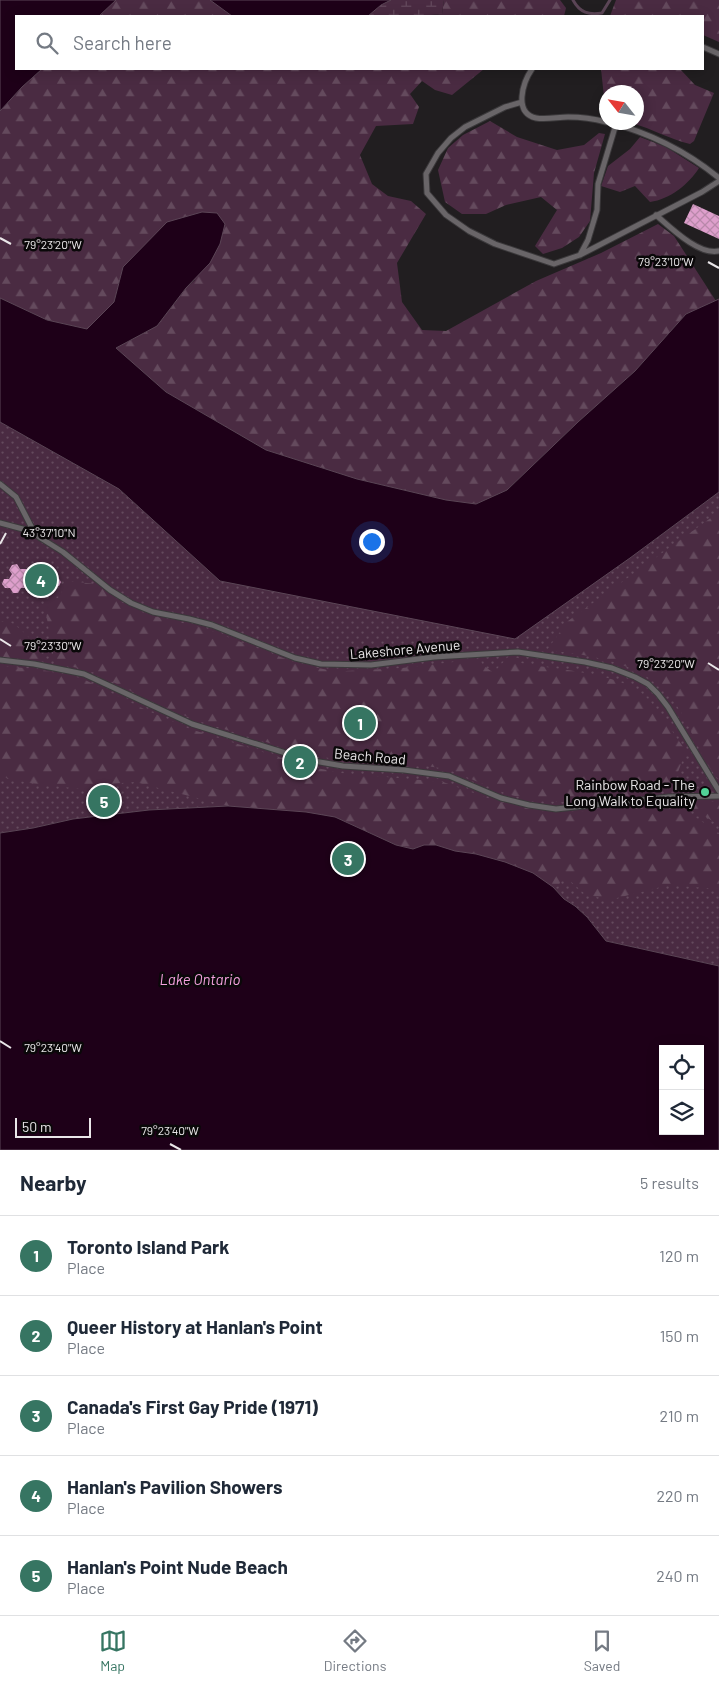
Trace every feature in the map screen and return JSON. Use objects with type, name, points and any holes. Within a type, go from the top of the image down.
[{"type":"lane","points":[[704,47],[719,54]]},
{"type":"lane","points":[[531,70],[526,77],[522,102],[525,111],[531,116],[537,118],[571,117],[599,121]]},
{"type":"lane","points":[[522,102],[505,107],[465,127],[451,138],[438,153],[426,174],[427,193],[446,215],[469,230],[495,244],[554,264],[580,255],[702,192],[719,180],[700,163],[658,138],[634,130]]},
{"type":"lane","points":[[580,255],[588,240],[597,210],[598,184],[614,130]]},
{"type":"lane","points":[[656,216],[695,245],[706,250],[719,251]]},
{"type":"lane","points":[[0,484],[16,497],[34,532]]},
{"type":"lane","name":"Lakeshore Avenue","points":[[0,523],[34,532],[63,552],[110,590],[131,603],[153,612],[189,618],[212,625],[267,648],[320,664],[371,666],[434,657],[518,652],[585,662],[612,668],[635,676],[648,684],[668,707],[719,791]]},
{"type":"lane","name":"Beach Road","points":[[0,660],[34,664],[84,674],[192,724],[308,760],[342,766],[404,770],[449,776],[501,798],[529,805],[556,809],[669,797],[719,796]]},
{"type":"green space","points":[[116,0],[210,0],[231,15],[100,15]]},
{"type":"green space","points":[[391,0],[444,0],[442,14],[369,15],[381,5]]},
{"type":"green space","points":[[444,0],[560,0],[566,8],[564,15],[431,15],[442,14]]},
{"type":"green space","points":[[616,0],[719,0],[719,42],[704,35],[704,15],[610,15]]},
{"type":"green space","points":[[41,70],[483,70],[452,95],[435,90],[422,81],[410,94],[419,107],[413,124],[376,126],[360,155],[372,184],[388,196],[411,201],[426,214],[397,263],[402,302],[422,330],[446,331],[536,281],[601,253],[658,224],[674,236],[716,301],[686,314],[635,371],[507,490],[476,504],[446,500],[357,479],[266,450],[166,392],[116,348],[157,326],[186,288],[195,280],[123,267],[114,302],[87,329],[47,320],[0,298],[0,111]]},
{"type":"green space","points":[[601,70],[681,70],[695,85],[714,93],[694,141],[690,144],[644,127],[644,85],[603,85]]},
{"type":"green space","points":[[490,121],[517,137],[557,150],[584,145],[599,133],[605,134],[594,173],[590,221],[579,237],[562,248],[543,254],[535,246],[557,210],[541,197],[506,205],[486,214],[462,214],[445,202],[438,170],[448,148],[463,135]]},
{"type":"green space","points":[[640,137],[666,147],[699,168],[690,180],[678,190],[665,198],[650,202],[635,186],[620,192],[601,186],[608,166],[630,149]]},
{"type":"green space","points":[[0,422],[119,489],[220,581],[337,603],[630,558],[719,492],[719,966],[606,941],[587,917],[564,899],[553,887],[368,831],[335,817],[228,806],[149,810],[73,819],[0,833]]},
{"type":"green space","points":[[719,512],[719,780],[712,772],[677,706],[665,691],[651,680],[619,664],[583,655],[547,650],[568,621]]},
{"type":"green space","points":[[68,581],[96,584],[114,598],[152,616],[204,628],[299,664],[328,670],[402,668],[479,659],[491,671],[496,670],[508,657],[519,658],[518,662],[525,664],[588,674],[621,682],[635,689],[651,702],[686,751],[673,785],[670,788],[643,791],[643,797],[571,802],[535,801],[507,794],[447,769],[398,762],[336,759],[308,755],[195,720],[151,701],[95,673],[55,664],[44,602],[58,598]]},
{"type":"green space","points":[[8,621],[29,638],[38,649],[44,661],[0,657],[0,622]]},
{"type":"green space","points":[[0,666],[37,669],[81,678],[190,729],[307,766],[341,773],[443,782],[499,802],[546,812],[592,811],[673,802],[719,833],[719,889],[669,885],[609,900],[585,894],[569,880],[563,879],[557,887],[553,887],[533,873],[505,862],[476,854],[455,851],[436,845],[424,845],[413,849],[396,845],[335,817],[306,812],[228,806],[135,782],[96,785],[90,790],[29,783],[0,776]]},
{"type":"green space","points":[[680,801],[719,802],[719,825]]},
{"type":"water","points":[[0,0],[116,0],[100,15],[15,15],[15,70],[41,70],[0,111]]},
{"type":"water","points":[[210,0],[391,0],[381,5],[369,15],[231,15]]},
{"type":"water","points":[[202,212],[217,213],[225,224],[220,244],[210,263],[186,288],[157,326],[116,348],[166,392],[266,450],[357,479],[446,500],[476,504],[507,490],[635,371],[686,314],[719,299],[719,492],[630,558],[515,639],[220,581],[119,489],[0,422],[0,298],[47,320],[87,329],[114,302],[123,267],[167,222]]},
{"type":"water","name":"Lake Ontario","points":[[228,806],[306,812],[335,817],[396,845],[413,849],[424,845],[436,845],[505,862],[533,873],[553,887],[564,899],[587,917],[606,941],[719,966],[719,1150],[0,1150],[0,833],[73,819],[149,810]]},
{"type":"building","points":[[693,204],[719,216],[719,239],[684,223]]},
{"type":"building","points":[[17,564],[20,569],[26,569],[29,574],[34,573],[37,578],[42,577],[44,573],[50,572],[53,577],[58,577],[61,582],[59,586],[53,587],[51,591],[45,592],[43,596],[38,597],[35,593],[28,593],[25,588],[21,588],[18,593],[13,593],[10,588],[5,588],[2,584],[4,579],[9,579],[12,574],[9,570],[12,565]]},
{"type":"waterway","points":[[573,0],[579,8],[593,14],[602,13],[610,0]]},
{"type":"place","name":"Hanlan's Pavilion Showers","points":[[41,580]]},
{"type":"place","name":"Toronto Island Park","points":[[360,723]]},
{"type":"place","name":"Queer History at Hanlan's Point","points":[[300,762]]},
{"type":"place","name":"Rainbow Road - The Long Walk to Equality","points":[[705,792]]},
{"type":"place","name":"Hanlan's Point Nude Beach","points":[[104,801]]},
{"type":"place","name":"Canada's First Gay Pride (1971)","points":[[348,859]]}]
